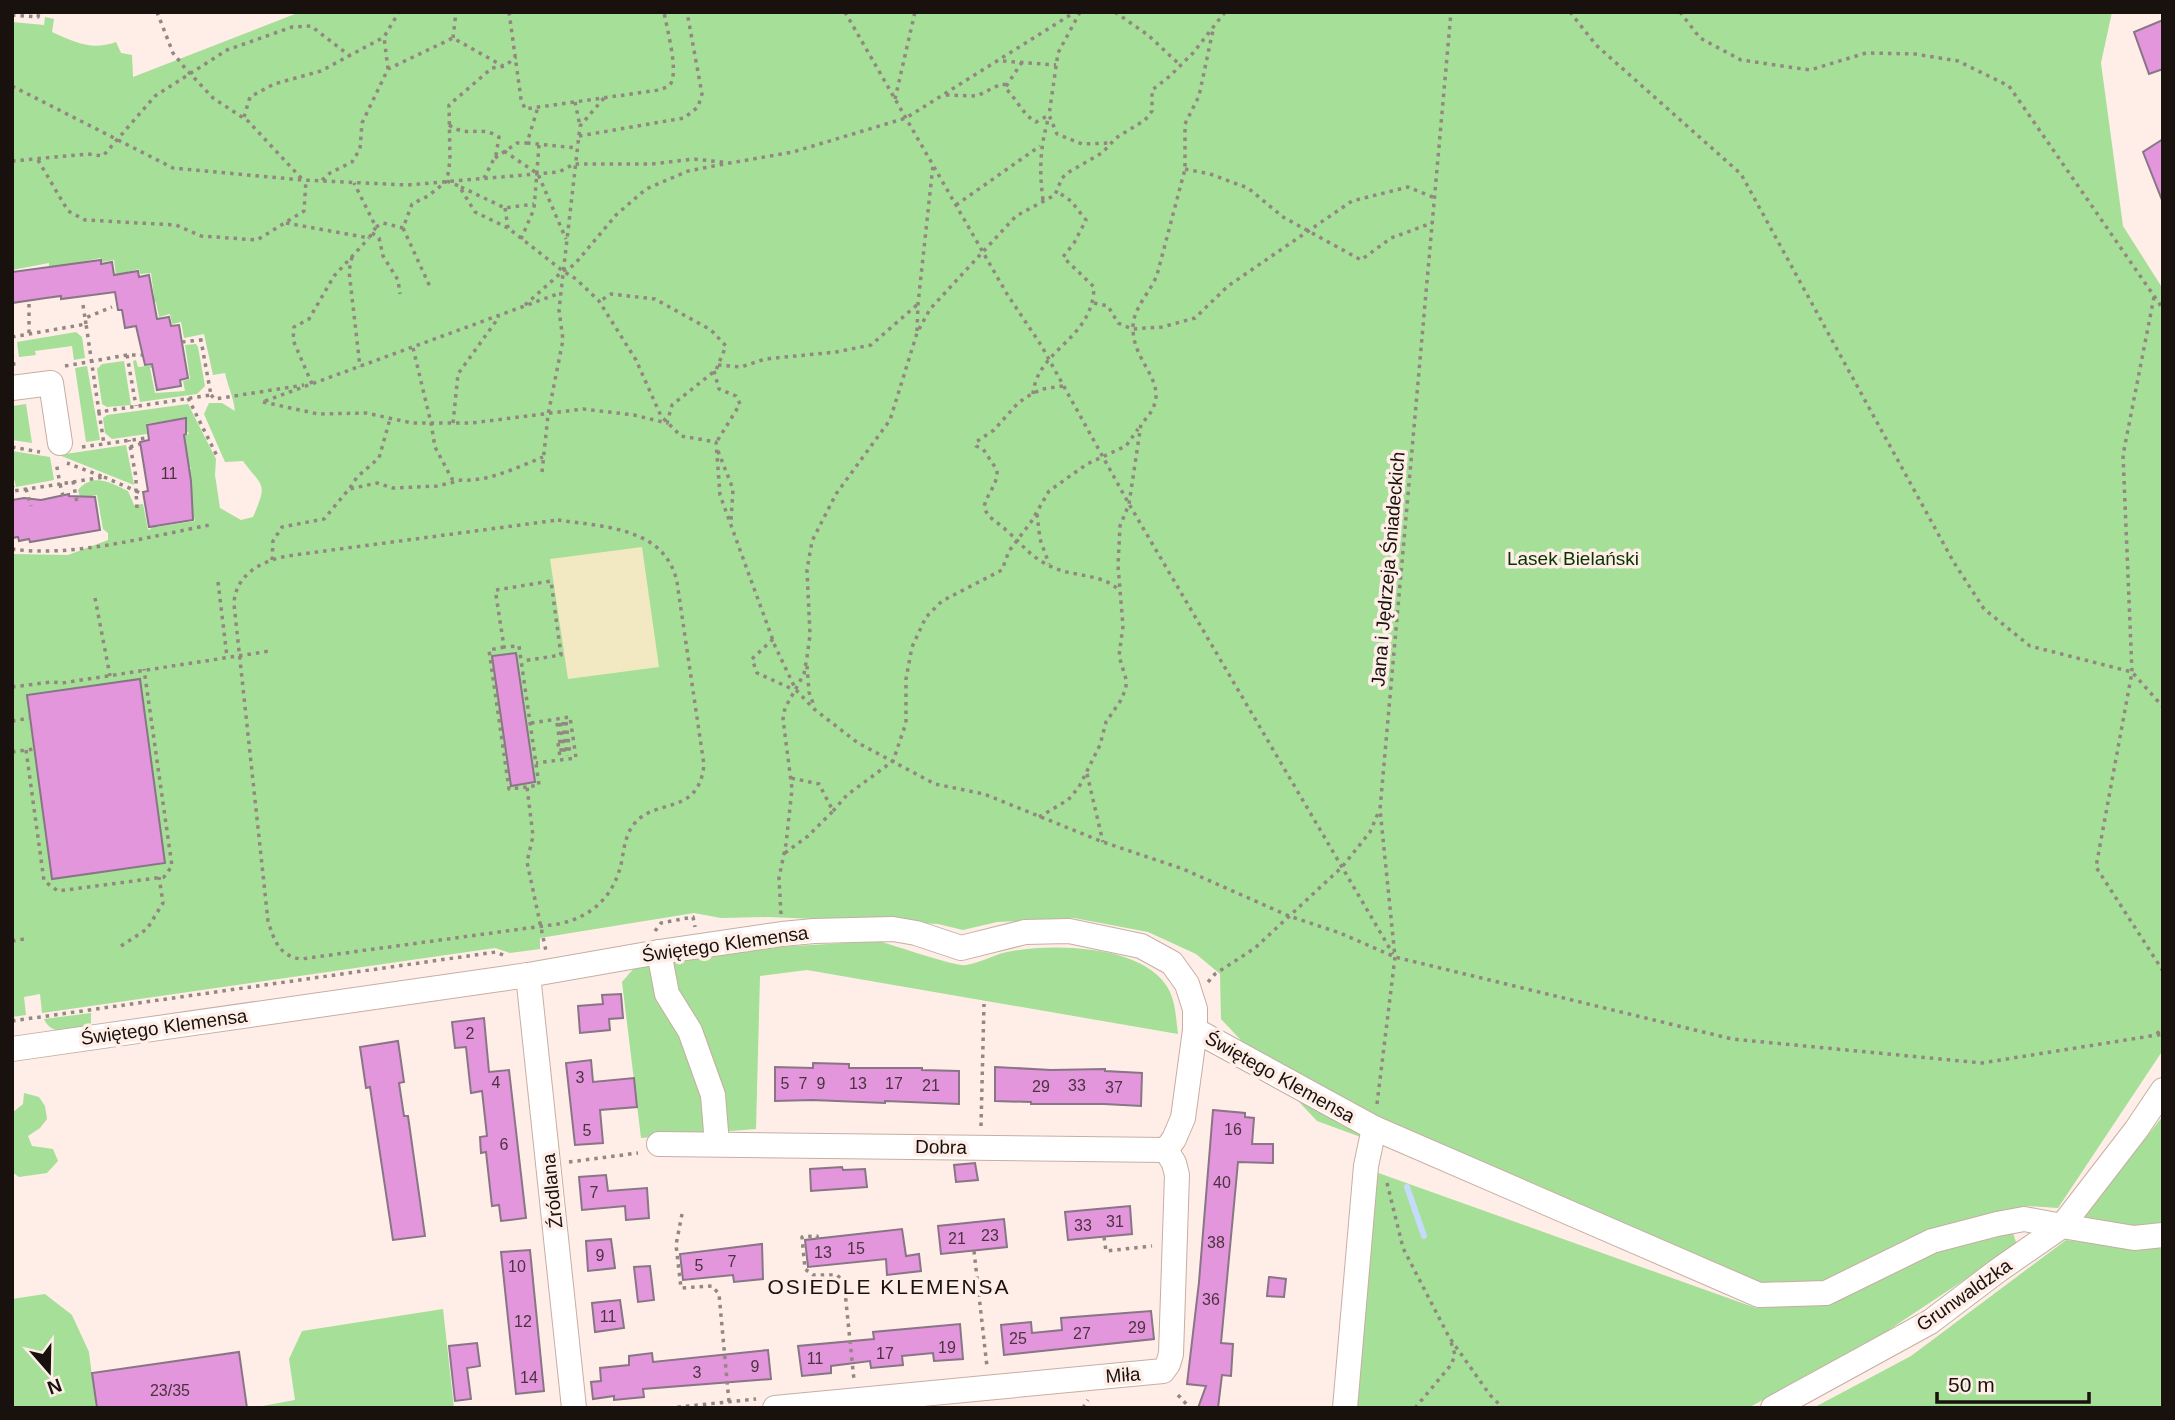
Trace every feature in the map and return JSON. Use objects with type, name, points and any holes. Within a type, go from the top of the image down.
[{"type":"street","points":[[12,388],[51,383],[60,443]]},
{"type":"street","name":"Świętego Klemensa","points":[[12,1049],[528,975],[652,942],[698,946],[782,934],[893,929],[961,947],[1016,933],[1054,930],[1126,943],[1159,954],[1179,970],[1193,999],[1195,1030],[1374,1128],[1759,1295],[1826,1293],[1931,1241],[1997,1224],[2024,1219],[2062,1226]]},
{"type":"street","points":[[652,942],[667,994],[690,1031],[713,1095],[717,1144]]},
{"type":"street","name":"Źródlana","points":[[528,975],[574,1408]]},
{"type":"street","points":[[1166,1150],[1183,1118],[1195,1030]]},
{"type":"street","points":[[2163,1090],[2136,1130],[2062,1226],[2134,1238],[2163,1236]]},
{"type":"street","points":[[1345,1408],[1366,1166],[1374,1128]]},
{"type":"street","name":"Dobra","points":[[654,1148],[717,1144],[1166,1150]]},
{"type":"street","name":"Miła","points":[[771,1403],[1158,1373],[1168,1364],[1171,1354],[1177,1175],[1172,1158],[1166,1150]]},
{"type":"street","name":"Grunwaldzka","points":[[1773,1408],[1930,1322],[2062,1226]]},
{"type":"path","points":[[12,15],[38,17],[39,12]]},
{"type":"path","points":[[38,160],[68,211],[85,220],[176,225],[201,236],[257,240],[304,211],[304,180],[244,118],[213,98],[173,54],[157,12]]},
{"type":"path","points":[[244,118],[250,97],[274,84],[321,71],[384,37],[399,12]]},
{"type":"path","points":[[453,38],[456,12]]},
{"type":"path","points":[[509,12],[521,99],[526,109],[659,90],[670,85],[673,80],[673,67],[664,12]]},
{"type":"path","points":[[579,136],[684,118],[698,107],[702,94],[687,12]]},
{"type":"path","points":[[845,12],[1395,957]]},
{"type":"path","points":[[895,99],[915,12]]},
{"type":"path","points":[[522,307],[563,271],[574,265],[616,215],[646,189],[688,171],[793,152],[906,118],[1078,12]]},
{"type":"path","points":[[1043,200],[1040,146],[1049,115],[1058,53],[1078,12]]},
{"type":"path","points":[[1115,12],[1148,35],[1180,65]]},
{"type":"path","points":[[788,702],[804,674],[807,657],[810,635],[807,570],[813,541],[836,494],[890,420],[917,333],[930,309],[1016,215],[1055,195],[1062,178],[1082,163],[1102,153],[1110,143],[1145,120],[1153,107],[1152,90],[1180,65],[1225,12]]},
{"type":"path","name":"Jana i Jędrzeja Śniadeckich","points":[[1374,1128],[1395,957],[1380,809],[1451,12]]},
{"type":"path","points":[[1570,12],[1596,45],[1741,174],[1953,561],[1984,609],[2030,646],[2132,672],[2163,707]]},
{"type":"path","points":[[1680,12],[1700,38],[1741,60],[1810,70],[1866,54],[1915,54],[1958,61],[2009,86],[2163,309]]},
{"type":"path","points":[[12,161],[88,154],[103,156],[155,96],[227,50],[292,26],[312,26],[350,55]]},
{"type":"path","points":[[783,855],[808,836],[847,795],[893,761],[906,723],[906,679],[910,655],[926,617],[942,601],[1002,570],[1015,541],[1049,491],[1061,481],[1126,446],[1148,417],[1154,405],[1156,385],[1140,354],[1132,329],[1140,304],[1153,286],[1157,275],[1185,169],[1185,124],[1199,96],[1213,28]]},
{"type":"path","points":[[320,181],[352,162],[360,149],[362,123],[388,69],[384,37]]},
{"type":"path","points":[[388,69],[453,38]]},
{"type":"path","points":[[453,38],[503,66]]},
{"type":"path","points":[[431,289],[403,228],[412,204],[428,196],[447,181],[450,160],[449,105],[492,68],[503,66],[516,57]]},
{"type":"path","points":[[1000,61],[1056,65]]},
{"type":"path","points":[[1022,62],[1005,88],[1017,99],[1025,116],[1036,122],[1049,115]]},
{"type":"path","points":[[944,95],[977,96],[1001,84],[1007,85]]},
{"type":"path","points":[[12,86],[173,168],[304,180],[407,185],[559,172],[574,164],[652,164],[694,159],[730,163]]},
{"type":"path","points":[[580,126],[604,98]]},
{"type":"path","points":[[542,472],[548,415],[563,340],[559,310],[580,126],[575,102]]},
{"type":"path","points":[[527,143],[538,107]]},
{"type":"path","points":[[1049,115],[1058,134],[1082,144],[1110,143]]},
{"type":"path","points":[[449,125],[460,132],[487,130],[499,137],[493,160],[484,178]]},
{"type":"path","points":[[493,160],[517,143],[577,148]]},
{"type":"path","points":[[521,239],[534,204],[539,145]]},
{"type":"path","points":[[956,205],[1040,146]]},
{"type":"path","points":[[504,151],[538,173],[566,241]]},
{"type":"path","points":[[917,333],[933,165]]},
{"type":"path","points":[[1185,169],[1210,174],[1248,188],[1283,217],[1361,260],[1391,238],[1433,223]]},
{"type":"path","points":[[447,181],[505,208],[534,204]]},
{"type":"path","points":[[354,183],[376,227]]},
{"type":"path","points":[[459,186],[475,212],[508,228],[576,279],[599,302],[636,360],[661,416],[667,423],[681,436],[716,442]]},
{"type":"path","points":[[1094,303],[1108,306],[1118,323],[1132,329],[1162,327],[1195,318],[1228,286],[1352,201],[1408,187],[1435,198]]},
{"type":"path","points":[[1033,394],[1036,378],[1049,360],[1073,337],[1094,303],[1094,287],[1063,257],[1086,220],[1071,201],[1057,192]]},
{"type":"path","points":[[505,208],[508,228]]},
{"type":"path","points":[[286,223],[379,238],[383,256],[398,280],[400,294]]},
{"type":"path","points":[[313,384],[293,340],[295,327],[309,319],[334,276],[376,227],[383,223],[403,228]]},
{"type":"path","points":[[353,255],[349,271],[360,367]]},
{"type":"path","points":[[561,292],[263,402],[318,414],[366,414],[412,423],[453,423],[548,415],[583,409],[634,415],[667,423]]},
{"type":"path","points":[[599,302],[611,294],[654,299],[711,330],[726,345],[714,371],[672,405],[667,423]]},
{"type":"path","points":[[2154,297],[2123,455],[2132,672],[2096,867],[2163,971]]},
{"type":"path","points":[[29,300],[29,334]]},
{"type":"path","points":[[718,365],[741,367],[765,359],[836,352],[871,345],[918,304]]},
{"type":"path","points":[[83,305],[104,444]]},
{"type":"path","points":[[85,318],[111,307]]},
{"type":"path","points":[[453,423],[458,374],[501,316]]},
{"type":"path","points":[[12,337],[86,324]]},
{"type":"path","points":[[182,342],[200,338],[211,395],[215,399],[313,384]]},
{"type":"path","points":[[413,348],[435,447],[452,479],[461,480]]},
{"type":"path","points":[[128,355],[136,406]]},
{"type":"path","points":[[51,383],[61,366],[142,355]]},
{"type":"path","points":[[714,371],[719,389],[736,396],[740,404],[716,442],[720,495],[773,639],[796,690],[815,710],[859,743],[935,784],[984,794],[1103,842],[1183,869],[1289,916],[1340,933],[1395,957],[1732,1039],[1982,1063],[2160,1034],[2163,1026]]},
{"type":"path","points":[[1063,386],[1053,386],[1018,403],[994,430],[976,442],[976,446],[983,449],[997,470],[995,484],[986,497],[984,507],[1027,553],[1050,566],[1086,574],[1112,585],[1120,592]]},
{"type":"path","points":[[99,412],[211,395]]},
{"type":"path","points":[[188,398],[217,456]]},
{"type":"path","points":[[272,560],[273,541],[282,527],[324,519],[357,477],[379,458],[390,419]]},
{"type":"path","points":[[1039,817],[1068,800],[1087,774],[1100,745],[1106,722],[1126,688],[1119,656],[1123,626],[1120,526],[1129,504],[1141,424]]},
{"type":"path","points":[[129,440],[136,477],[137,508]]},
{"type":"path","points":[[716,442],[733,489],[731,523]]},
{"type":"path","points":[[130,447],[140,444]]},
{"type":"path","points":[[349,489],[377,483],[393,488],[437,486],[500,474],[543,457]]},
{"type":"path","points":[[63,496],[55,459],[144,495]]},
{"type":"path","points":[[14,491],[104,477]]},
{"type":"path","points":[[73,481],[77,503]]},
{"type":"path","points":[[12,484],[17,499]]},
{"type":"path","points":[[26,489],[31,506]]},
{"type":"path","points":[[1037,512],[1040,539],[1050,566]]},
{"type":"path","points":[[554,520],[632,533],[652,543],[666,556],[677,582],[704,765],[702,774],[695,789],[684,800],[647,814],[635,822],[628,835],[618,877],[600,904],[588,914],[541,927],[301,959],[284,953],[276,943],[268,921],[240,656],[234,604],[236,593],[248,572],[272,560],[554,520]]},
{"type":"path","points":[[12,549],[46,551],[89,547],[210,525]]},
{"type":"path","points":[[218,582],[227,657]]},
{"type":"path","points":[[504,647],[496,593],[551,582],[561,655],[522,661]]},
{"type":"path","points":[[95,598],[110,676]]},
{"type":"path","points":[[773,639],[752,659],[757,673],[790,688]]},
{"type":"path","points":[[519,646],[522,661],[539,785],[509,789],[489,650],[519,646]]},
{"type":"path","points":[[12,687],[62,683],[270,651]]},
{"type":"path","points":[[807,657],[809,692],[815,710]]},
{"type":"path","points":[[26,750],[44,881],[58,891],[164,877],[172,866],[144,670]]},
{"type":"path","points":[[782,934],[779,878],[790,812],[791,778],[783,719],[790,688],[787,671]]},
{"type":"path","points":[[143,702],[149,701]]},
{"type":"path","points":[[145,718],[151,717]]},
{"type":"path","points":[[12,721],[30,718]]},
{"type":"path","points":[[530,723],[570,718],[563,730]]},
{"type":"path","points":[[560,722],[563,730],[566,749],[565,756],[560,722]]},
{"type":"path","points":[[12,752],[34,749]]},
{"type":"path","points":[[536,763],[576,758],[566,749]]},
{"type":"path","points":[[1087,774],[1103,842]]},
{"type":"path","points":[[791,778],[819,784],[833,811]]},
{"type":"path","points":[[527,787],[533,836],[527,862],[546,952],[558,950]]},
{"type":"path","points":[[1207,983],[1255,948],[1342,867],[1370,832],[1380,809]]},
{"type":"path","points":[[121,946],[147,929],[163,903],[159,877]]},
{"type":"path","points":[[652,942],[661,923],[693,917],[698,946]]},
{"type":"path","points":[[12,941],[24,939]]},
{"type":"path","points":[[12,1021],[496,952],[509,958]]},
{"type":"path","points":[[981,1135],[984,1004]]},
{"type":"path","points":[[549,1164],[654,1148]]},
{"type":"path","points":[[1387,1181],[1403,1248],[1449,1337],[1490,1395],[1503,1408]]},
{"type":"path","points":[[682,1214],[676,1245],[681,1288],[712,1286],[719,1294],[729,1402]]},
{"type":"path","points":[[1104,1237],[1106,1251],[1160,1245],[1160,1233],[1175,1231]]},
{"type":"path","points":[[818,1239],[817,1236],[802,1237],[805,1269],[813,1275],[837,1275],[844,1282],[855,1389]]},
{"type":"path","points":[[974,1251],[988,1376]]},
{"type":"path","points":[[1415,1408],[1451,1365],[1455,1355],[1449,1337]]},
{"type":"path","points":[[1178,1395],[1190,1408]]},
{"type":"path","points":[[669,1408],[729,1402],[771,1403]]},
{"type":"green space","name":"Lasek Bielański","points":[[300,12],[2112,12],[2101,63],[2123,226],[2163,289],[2163,1050],[2058,1208],[2028,1206],[1927,1232],[1823,1285],[1761,1284],[1317,1121],[1221,1019],[1220,974],[1196,954],[1148,932],[1074,918],[997,922],[963,930],[938,924],[768,917],[721,918],[694,913],[540,938],[540,949],[510,953],[495,948],[42,1013],[40,994],[24,997],[26,1015],[12,1017],[12,554],[68,555],[108,540],[108,533],[103,529],[97,495],[92,496],[93,502],[80,497],[78,490],[90,481],[109,482],[128,491],[134,505],[143,504],[148,530],[151,529],[151,523],[155,522],[157,527],[195,521],[194,517],[189,518],[188,486],[193,484],[187,483],[185,471],[191,469],[184,468],[183,458],[188,455],[182,455],[181,447],[186,446],[184,435],[189,434],[182,433],[181,421],[186,418],[146,424],[147,434],[112,439],[105,433],[103,418],[107,415],[188,404],[216,459],[215,475],[220,508],[241,520],[253,517],[262,491],[259,481],[243,461],[225,462],[204,414],[209,403],[222,403],[235,411],[225,373],[213,375],[204,334],[184,338],[181,322],[172,324],[170,314],[159,317],[156,302],[152,297],[151,273],[140,274],[139,269],[116,275],[114,260],[102,262],[101,258],[49,268],[49,263],[12,270],[12,22],[44,25],[45,17],[54,19],[52,32],[76,42],[99,46],[116,42],[121,53],[132,55],[133,77]]},
{"type":"green space","points":[[76,332],[82,337],[85,358],[74,360],[72,346],[35,351],[36,355],[19,357],[17,342]]},
{"type":"green space","points":[[196,344],[205,386],[197,394],[140,402],[133,361],[136,360],[138,367],[154,365],[155,367],[150,368],[155,393],[185,391],[183,381],[190,379],[185,345]]},
{"type":"green space","points":[[124,361],[131,405],[107,407],[102,404],[97,369],[102,364]]},
{"type":"green space","points":[[87,366],[100,440],[86,442],[75,368]]},
{"type":"green space","points":[[26,404],[32,443],[12,440],[12,406]]},
{"type":"green space","points":[[126,445],[134,485],[59,455]]},
{"type":"green space","points":[[12,451],[50,457],[54,480],[16,487]]},
{"type":"green space","points":[[879,941],[960,965],[1026,949],[1072,948],[1120,956],[1141,964],[1158,976],[1170,992],[1175,1007],[1178,1034],[807,970],[760,976],[756,1129],[641,1138],[622,982],[635,967],[777,947]]},
{"type":"green space","points":[[91,1013],[91,1027],[71,1030],[52,1029],[44,1019]]},
{"type":"green space","points":[[24,1093],[39,1097],[45,1106],[47,1119],[28,1136],[32,1146],[53,1149],[58,1161],[47,1173],[19,1177],[12,1172],[12,1113],[23,1104]]},
{"type":"green space","points":[[2163,1116],[2163,1226],[2134,1229],[2078,1224]]},
{"type":"green space","points":[[1370,1170],[1756,1308],[1833,1303],[1933,1253],[2013,1233],[2017,1245],[1869,1343],[1748,1408],[1343,1408]]},
{"type":"green space","points":[[2066,1240],[2135,1248],[2163,1245],[2163,1408],[1813,1408],[1911,1356]]},
{"type":"green space","points":[[45,1294],[72,1315],[89,1352],[96,1408],[12,1408],[12,1299]]},
{"type":"green space","points":[[443,1309],[454,1408],[251,1408],[295,1400],[289,1359],[302,1331]]},
{"type":"sand","points":[[642,547],[659,667],[568,679],[550,559]]},
{"type":"building","points":[[2163,20],[2163,69],[2149,74],[2134,32]]},
{"type":"building","points":[[2163,139],[2163,199],[2162,200],[2143,152]]},
{"type":"building","points":[[101,260],[101,264],[112,262],[114,275],[138,271],[139,277],[149,275],[157,319],[169,317],[171,326],[179,325],[188,378],[180,380],[181,386],[157,390],[152,364],[145,365],[136,326],[125,328],[115,292],[12,303],[12,272]]},
{"type":"building","points":[[186,418],[184,435],[191,481],[193,520],[149,527],[143,492],[148,491],[140,442],[149,440],[147,425]]},
{"type":"building","points":[[69,494],[95,497],[100,530],[30,542],[29,539],[19,541],[18,537],[12,538],[12,500],[41,500]]},
{"type":"building","points":[[516,653],[535,782],[511,786],[492,656]]},
{"type":"building","points":[[140,679],[165,863],[52,879],[27,695]]},
{"type":"building","points":[[621,994],[623,1018],[609,1019],[610,1030],[580,1033],[578,1006],[603,1004],[602,995]]},
{"type":"building","points":[[484,1018],[489,1072],[509,1070],[526,1218],[501,1221],[499,1205],[492,1206],[486,1152],[481,1153],[480,1137],[487,1136],[482,1091],[471,1093],[466,1047],[455,1048],[452,1022]]},
{"type":"building","points":[[398,1041],[404,1082],[399,1083],[404,1116],[408,1116],[425,1236],[393,1240],[370,1087],[366,1088],[360,1047]]},
{"type":"building","points":[[591,1060],[593,1082],[634,1078],[637,1107],[600,1110],[603,1143],[575,1145],[566,1063]]},
{"type":"building","points":[[813,1063],[849,1064],[849,1068],[959,1071],[959,1104],[775,1101],[775,1067],[813,1068]]},
{"type":"building","points":[[995,1067],[1105,1069],[1142,1073],[1141,1106],[995,1101]]},
{"type":"building","points":[[1213,1110],[1245,1113],[1245,1117],[1254,1118],[1252,1144],[1273,1144],[1273,1163],[1238,1162],[1221,1343],[1233,1344],[1231,1376],[1222,1375],[1218,1408],[1198,1408],[1206,1386],[1187,1384],[1199,1282]]},
{"type":"building","points":[[975,1163],[978,1180],[956,1182],[954,1165]]},
{"type":"building","points":[[842,1167],[843,1170],[865,1169],[867,1187],[811,1191],[810,1169]]},
{"type":"building","points":[[606,1175],[608,1191],[647,1188],[649,1218],[626,1220],[625,1206],[582,1210],[579,1177]]},
{"type":"building","points":[[1130,1206],[1132,1234],[1068,1240],[1065,1212]]},
{"type":"building","points":[[1004,1219],[1007,1247],[941,1254],[938,1226]]},
{"type":"building","points":[[902,1229],[906,1256],[919,1254],[921,1271],[887,1275],[886,1259],[808,1267],[805,1240]]},
{"type":"building","points":[[611,1239],[615,1268],[588,1271],[586,1241]]},
{"type":"building","points":[[762,1244],[763,1279],[734,1282],[733,1275],[683,1280],[680,1254]]},
{"type":"building","points":[[530,1250],[544,1391],[516,1394],[501,1252]]},
{"type":"building","points":[[650,1266],[654,1300],[638,1302],[634,1267]]},
{"type":"building","points":[[1269,1277],[1286,1279],[1284,1297],[1267,1296]]},
{"type":"building","points":[[620,1300],[624,1328],[595,1332],[592,1303]]},
{"type":"building","points":[[1151,1311],[1154,1339],[1004,1355],[1001,1325],[1031,1322],[1032,1333],[1062,1330],[1061,1318]]},
{"type":"building","points":[[960,1324],[963,1359],[934,1361],[933,1353],[902,1356],[903,1365],[871,1368],[870,1361],[831,1366],[831,1373],[802,1376],[798,1346],[874,1339],[873,1332]]},
{"type":"building","points":[[477,1343],[480,1366],[467,1368],[471,1399],[455,1401],[449,1346]]},
{"type":"building","points":[[768,1350],[771,1379],[643,1389],[644,1397],[614,1400],[614,1396],[593,1399],[591,1382],[601,1381],[600,1368],[629,1365],[629,1356],[652,1353],[653,1362]]},
{"type":"building","points":[[239,1352],[247,1408],[97,1408],[92,1373]]},
{"type":"waterway","points":[[1407,1187],[1424,1236]]},
{"type":"district","name":"OSIEDLE KLEMENSA","points":[[889,1286]]}]
